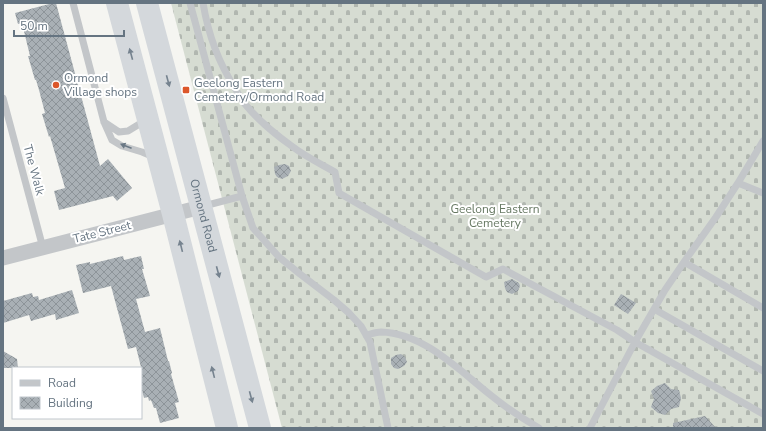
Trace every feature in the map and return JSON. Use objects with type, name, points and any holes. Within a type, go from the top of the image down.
[{"type":"highway","points":[[117,3],[173,214],[227,428]]},
{"type":"highway","name":"Ormond Road","points":[[147,3],[260,428]]},
{"type":"street","name":"Tate Street","points":[[3,258],[201,207]]},
{"type":"lane","points":[[73,3],[104,122],[112,140],[122,146],[158,159]]},
{"type":"lane","points":[[190,3],[242,196],[253,228],[279,257],[334,300],[361,326],[370,342],[388,428]]},
{"type":"lane","points":[[202,3],[214,47],[227,76],[244,103],[289,145],[335,172],[339,193],[486,277],[503,269],[617,330],[635,342],[763,414]]},
{"type":"lane","name":"The Walk","points":[[3,98],[43,248]]},
{"type":"lane","points":[[104,122],[119,132],[128,131],[148,119]]},
{"type":"lane","points":[[590,428],[635,342],[665,290],[716,217],[763,141]]},
{"type":"lane","points":[[738,183],[763,193]]},
{"type":"lane","points":[[201,207],[242,196]]},
{"type":"lane","points":[[684,262],[763,308]]},
{"type":"lane","points":[[654,309],[763,371]]},
{"type":"lane","points":[[366,335],[380,332],[395,333],[431,348],[455,365],[512,411],[539,428]]},
{"type":"green space","name":"Geelong Eastern Cemetery","points":[[171,3],[763,3],[763,428],[282,428]]},
{"type":"building","name":"Ormond Village shops","points":[[56,3],[100,166],[108,159],[132,188],[117,201],[113,196],[59,210],[54,191],[65,188],[42,114],[45,113],[28,56],[30,56],[22,23],[18,24],[15,13]]},
{"type":"building","points":[[285,164],[289,166],[291,171],[288,176],[282,179],[277,177],[275,174],[274,167]]},
{"type":"building","points":[[123,256],[124,260],[141,256],[144,269],[142,269],[150,296],[136,299],[145,332],[160,328],[179,402],[175,403],[179,418],[160,423],[156,408],[154,408],[151,400],[149,401],[148,397],[144,398],[142,391],[142,367],[136,347],[128,349],[111,286],[83,293],[76,265],[90,262],[90,264]]},
{"type":"building","points":[[512,279],[519,283],[520,286],[518,291],[512,294],[507,292],[504,282]]},
{"type":"building","points":[[72,290],[79,313],[56,320],[55,314],[31,321],[29,315],[3,323],[3,301],[32,293],[33,297],[38,296],[39,300]]},
{"type":"building","points":[[621,294],[636,303],[628,314],[614,305]]},
{"type":"building","points":[[3,351],[17,359],[18,367],[3,368]]},
{"type":"building","points":[[401,354],[405,357],[407,362],[404,366],[398,369],[394,368],[391,364],[391,358]]},
{"type":"building","points":[[665,383],[671,389],[679,390],[681,398],[679,407],[671,409],[665,415],[658,413],[651,407],[654,399],[651,391],[657,386]]},
{"type":"building","points":[[705,416],[716,428],[673,428],[673,423]]},
{"type":"place","name":"Ormond Village shops","points":[[56,85]]},
{"type":"place","name":"Geelong Eastern Cemetery/Ormond Road","points":[[186,90]]}]
